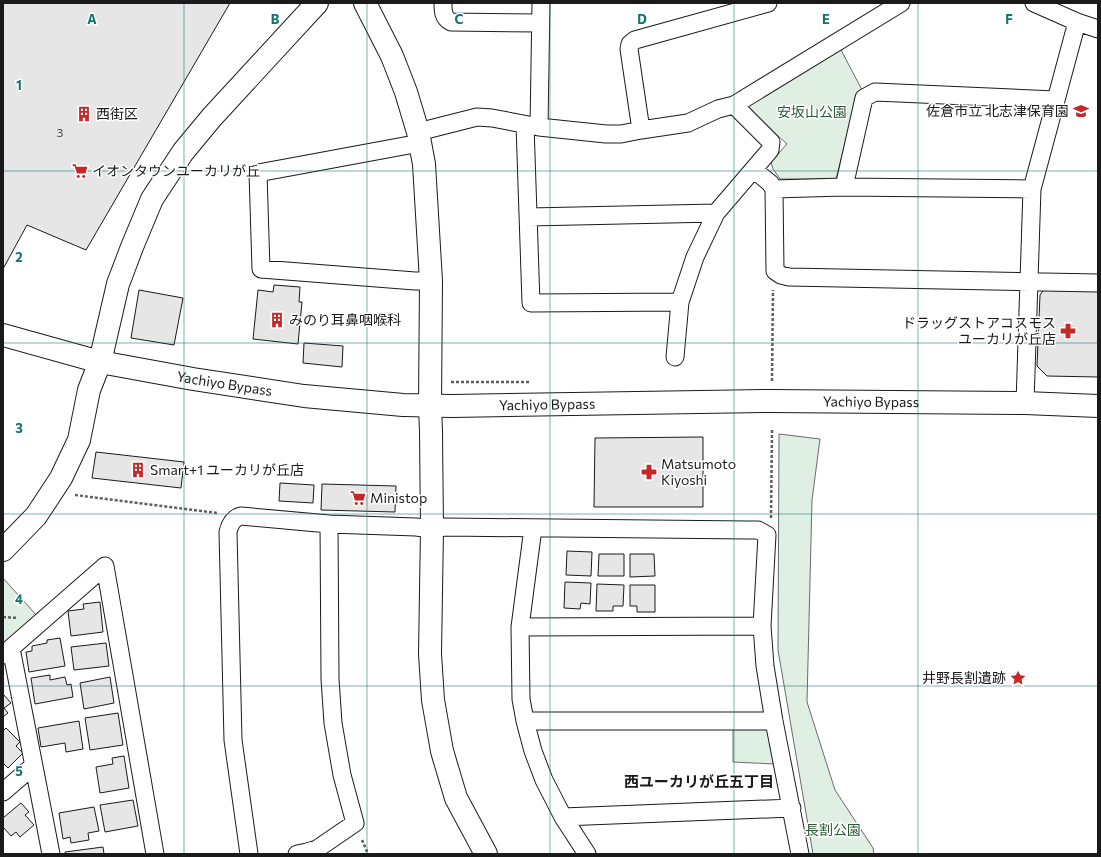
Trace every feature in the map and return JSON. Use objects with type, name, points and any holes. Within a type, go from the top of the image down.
[{"type":"main road","points":[[3,550],[36,516],[61,478],[79,440],[90,390],[100,362],[118,284],[152,199],[183,152],[212,117],[317,3]]},
{"type":"main road","points":[[365,3],[392,56],[406,92],[419,138],[424,164],[431,281],[430,405],[432,529],[430,654],[433,700],[442,751],[456,798],[486,854]]},
{"type":"main road","name":"Yachiyo Bypass","points":[[3,335],[100,362],[194,379],[304,396],[403,405],[452,406],[769,401],[1026,402],[1098,406]]},
{"type":"street","points":[[443,3],[444,17],[451,22],[540,23]]},
{"type":"street","points":[[541,3],[532,126],[529,217],[531,303],[680,302]]},
{"type":"street","points":[[641,130],[629,49],[630,44],[635,40],[768,3]]},
{"type":"street","points":[[431,281],[261,269],[258,173],[419,138],[477,117],[492,118],[532,126],[606,134],[621,134],[688,123],[718,109],[734,104],[879,9],[900,3]]},
{"type":"street","points":[[1034,3],[1077,22],[1098,29]]},
{"type":"street","points":[[1026,402],[1032,189],[1077,22]]},
{"type":"street","points":[[844,187],[864,98],[875,92],[1055,100]]},
{"type":"street","points":[[675,357],[680,302],[695,257],[716,213],[770,150],[771,142],[734,104]]},
{"type":"street","points":[[754,170],[774,188],[775,271],[781,276],[1098,283]]},
{"type":"street","points":[[774,188],[844,187],[1032,189]]},
{"type":"street","points":[[529,217],[716,213]]},
{"type":"street","points":[[248,854],[233,740],[228,532],[230,526],[236,518],[241,516],[329,524],[432,529],[445,527],[758,530],[767,535],[762,626],[765,666],[774,721],[800,854]]},
{"type":"street","points":[[297,854],[317,849],[355,823],[342,775],[333,723],[330,679],[329,524]]},
{"type":"street","points":[[533,528],[520,628],[521,699],[532,751],[544,780],[563,817],[587,854]]},
{"type":"street","points":[[50,854],[34,766],[7,651],[105,566],[155,854]]},
{"type":"street","points":[[520,628],[762,626]]},
{"type":"street","points":[[525,721],[774,721]]},
{"type":"street","points":[[3,792],[34,766]]},
{"type":"street","points":[[563,817],[792,808]]},
{"type":"path","points":[[772,382],[775,271]]},
{"type":"path","points":[[767,535],[771,518],[772,428]]},
{"type":"path","points":[[75,495],[241,516]]},
{"type":"green space","name":"安坂山公園","points":[[840,48],[862,90],[858,92],[836,179],[780,179],[773,169],[771,162],[787,144],[749,110],[748,103]]},
{"type":"green space","name":"長割公園","points":[[779,434],[820,439],[812,500],[807,702],[835,790],[873,848],[874,854],[813,854],[778,650]]},
{"type":"green space","points":[[3,578],[38,617],[3,648]]},
{"type":"green space","points":[[733,727],[764,728],[768,731],[774,764],[733,762]]},
{"type":"building","name":"イオンタウンユーカリが丘","points":[[3,3],[230,3],[86,250],[27,225],[3,269]]},
{"type":"building","name":"みのり耳鼻咽喉科","points":[[274,285],[300,287],[299,302],[302,302],[298,344],[253,339],[258,290],[273,292]]},
{"type":"building","name":"ドラッグストアコスモス ユーカリが丘店","points":[[1045,288],[1098,289],[1098,377],[1047,376],[1037,366],[1040,295]]},
{"type":"building","points":[[139,290],[183,298],[174,345],[131,338]]},
{"type":"building","points":[[304,343],[343,346],[342,367],[303,363]]},
{"type":"building","name":"Matsumoto Kiyoshi","points":[[703,437],[703,507],[594,507],[595,438]]},
{"type":"building","name":"Smart+1 ユーカリが丘店","points":[[96,452],[184,462],[181,488],[92,478]]},
{"type":"building","points":[[280,483],[314,485],[313,503],[279,501]]},
{"type":"building","name":"Ministop","points":[[322,484],[396,486],[395,512],[321,510]]},
{"type":"building","points":[[567,551],[592,552],[591,576],[566,575]]},
{"type":"building","points":[[599,554],[624,554],[624,576],[598,576]]},
{"type":"building","points":[[630,554],[654,554],[655,576],[630,577]]},
{"type":"building","points":[[565,582],[591,583],[590,604],[581,603],[580,609],[564,608]]},
{"type":"building","points":[[597,584],[624,585],[623,606],[613,606],[613,611],[596,611]]},
{"type":"building","points":[[630,585],[655,585],[655,612],[637,612],[637,606],[630,606]]},
{"type":"building","points":[[100,602],[103,632],[71,636],[68,611],[84,609],[83,604]]},
{"type":"building","points":[[60,638],[65,666],[29,672],[26,652],[32,651],[32,646],[47,643],[47,640]]},
{"type":"building","points":[[106,643],[109,666],[74,670],[71,647]]},
{"type":"building","points":[[50,675],[50,680],[65,677],[67,685],[71,684],[73,697],[35,704],[31,678]]},
{"type":"building","points":[[110,677],[114,703],[84,709],[80,683]]},
{"type":"building","points":[[3,694],[11,703],[4,708],[8,713],[3,717]]},
{"type":"building","points":[[118,713],[123,745],[90,750],[85,718]]},
{"type":"building","points":[[79,721],[83,749],[66,752],[65,743],[41,747],[38,728]]},
{"type":"building","points":[[6,728],[20,742],[16,746],[23,753],[8,768],[3,763],[3,731]]},
{"type":"building","points":[[124,756],[129,788],[100,793],[96,767],[113,764],[112,758]]},
{"type":"building","points":[[133,800],[138,826],[105,832],[100,805]]},
{"type":"building","points":[[21,803],[29,812],[25,815],[34,825],[20,837],[16,832],[11,836],[3,827],[3,818]]},
{"type":"building","points":[[94,807],[99,831],[88,833],[89,840],[71,843],[70,837],[63,839],[59,813]]},
{"type":"building","points":[[103,847],[104,854],[65,854],[65,852]]},
{"type":"place","name":"佐倉市立 北志津保育園","points":[[1081,111]]},
{"type":"place","name":"西街区","points":[[84,114]]},
{"type":"place","name":"イオンタウンユーカリが丘","points":[[80,171]]},
{"type":"place","name":"みのり耳鼻咽喉科","points":[[277,320]]},
{"type":"place","name":"ドラッグストアコスモス ユーカリが丘店","points":[[1068,331]]},
{"type":"place","name":"Smart+1 ユーカリが丘店","points":[[138,470]]},
{"type":"place","name":"Matsumoto Kiyoshi","points":[[649,472]]},
{"type":"place","name":"Ministop","points":[[358,498]]},
{"type":"place","name":"井野長割遺跡","points":[[1018,678]]},
{"type":"district","name":"西ユーカリが丘五丁目","points":[[699,782]]}]
